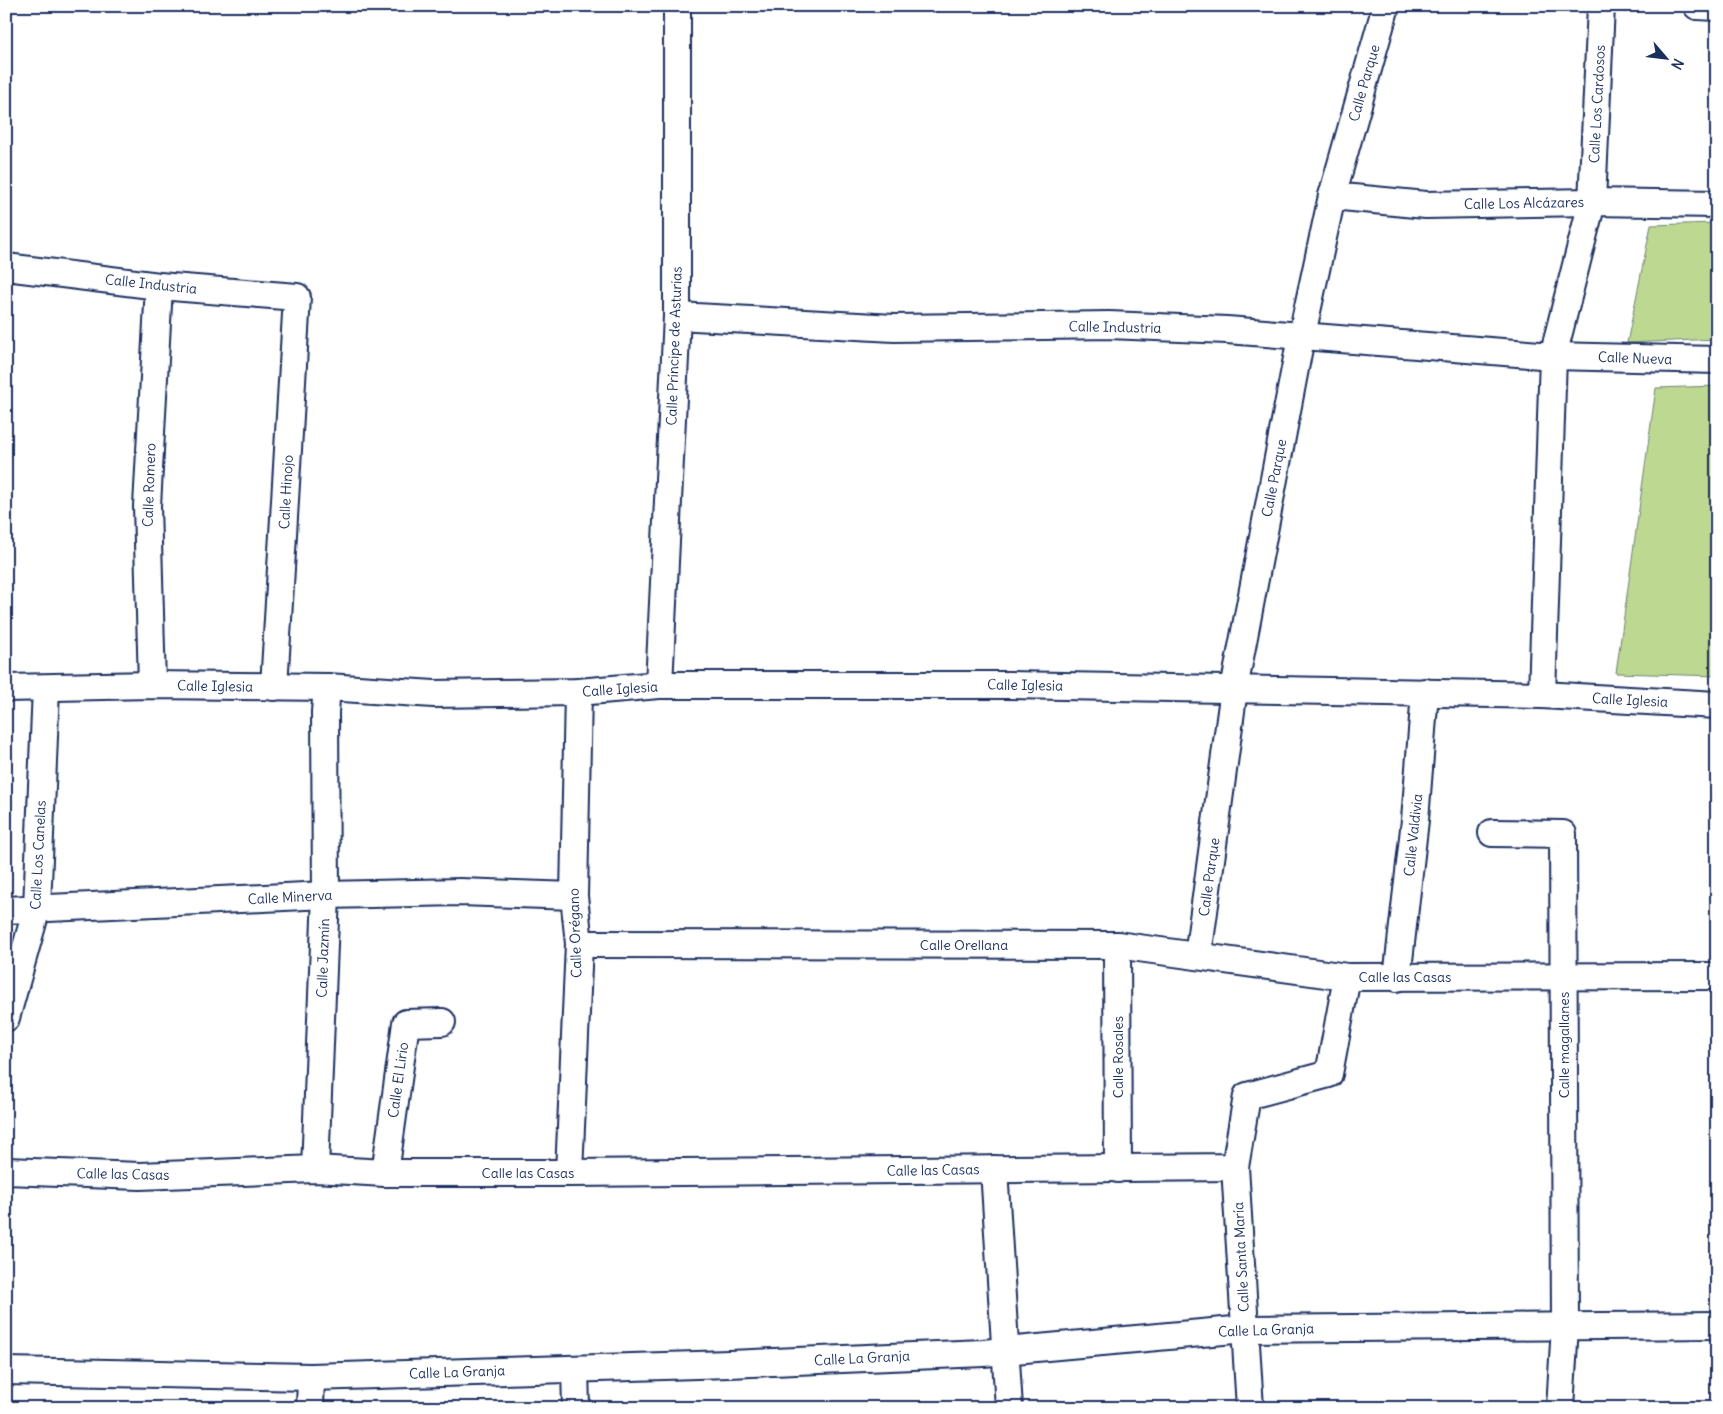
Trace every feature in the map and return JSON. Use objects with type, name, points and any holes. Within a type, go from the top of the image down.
[{"type":"street","name":"Calle Príncipe de Asturias","points":[[659,686],[677,316],[677,6]]},
{"type":"street","name":"Calle Parque","points":[[1198,956],[1234,688],[1302,334],[1332,196],[1386,6]]},
{"type":"street","name":"Calle Los Cardosos","points":[[1542,695],[1553,356],[1592,202],[1602,6]]},
{"type":"street","points":[[1697,6],[1717,6]]},
{"type":"street","name":"Calle Los Alcázares","points":[[1332,196],[1426,205],[1592,202],[1717,204]]},
{"type":"street","name":"Calle Industria","points":[[6,267],[159,286],[297,297]]},
{"type":"street","name":"Calle Romero","points":[[152,685],[147,506],[159,286]]},
{"type":"street","name":"Calle Hinojo","points":[[274,687],[297,297]]},
{"type":"street","name":"Calle Industria","points":[[677,316],[894,328],[1109,325],[1302,334],[1553,356]]},
{"type":"street","name":"Calle Nueva","points":[[1553,356],[1717,360]]},
{"type":"street","name":"Calle Iglesia","points":[[6,688],[152,685],[327,687],[434,694],[578,692],[659,686],[1008,685],[1542,695],[1717,705]]},
{"type":"street","name":"Calle Jazmín","points":[[315,1169],[326,895],[327,687]]},
{"type":"street","name":"Calle Los Canelas","points":[[6,1018],[37,908],[46,688]]},
{"type":"street","name":"Calle Orégano","points":[[569,1173],[579,944],[574,896],[578,692]]},
{"type":"street","name":"Calle Valdivia","points":[[1397,978],[1415,820],[1425,692]]},
{"type":"street","name":"Calle magallanes","points":[[1492,833],[1563,834],[1565,1326],[1560,1408]]},
{"type":"street","name":"Calle Minerva","points":[[6,910],[326,895],[460,892],[574,896]]},
{"type":"street","name":"Calle Orellana","points":[[579,944],[1117,945],[1347,977]]},
{"type":"street","name":"Calle Rosales","points":[[1117,945],[1118,1169]]},
{"type":"street","name":"Calle las Casas","points":[[6,1171],[140,1176],[315,1169],[385,1173],[569,1173],[1236,1167],[1247,1096],[1329,1074],[1347,977],[1717,976]]},
{"type":"street","name":"Calle El Lirio","points":[[385,1173],[406,1023],[442,1022]]},
{"type":"street","name":"Calle Santa María","points":[[1236,1167],[1250,1408]]},
{"type":"street","points":[[994,1169],[1009,1408]]},
{"type":"street","name":"Calle La Granja","points":[[6,1371],[311,1376],[574,1369],[1006,1352],[1245,1329],[1717,1324]]},
{"type":"street","points":[[574,1369],[576,1408]]},
{"type":"street","points":[[310,1408],[311,1376]]},
{"type":"green space","points":[[1717,223],[1717,339],[1627,343],[1651,225]]},
{"type":"green space","points":[[1717,386],[1717,676],[1616,673],[1656,388]]}]
